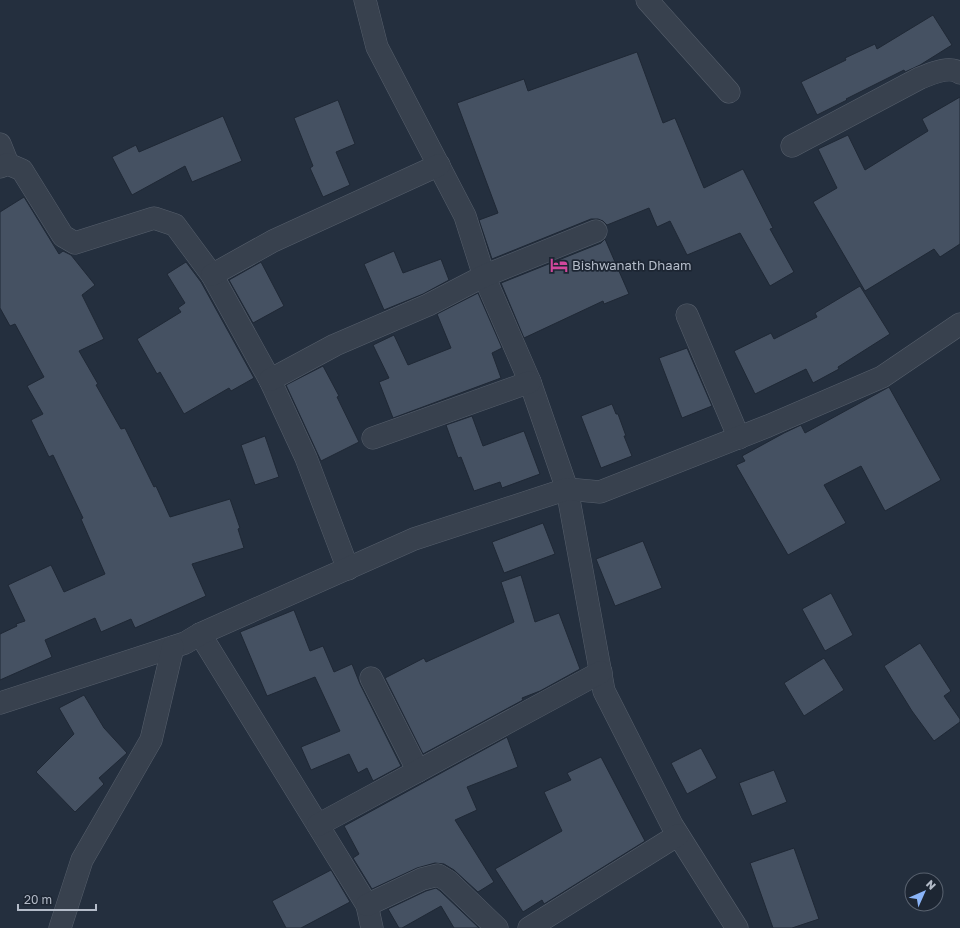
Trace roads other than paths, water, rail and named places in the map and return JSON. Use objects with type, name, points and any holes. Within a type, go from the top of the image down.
[{"type":"street","points":[[365,0],[377,47],[465,216],[484,276],[530,382],[567,490],[604,691],[678,835],[737,928]]},
{"type":"street","points":[[647,0],[729,92]]},
{"type":"street","points":[[792,146],[920,78],[941,71],[956,70],[960,73]]},
{"type":"street","points":[[0,144],[4,166],[22,170],[63,236],[75,243],[154,218],[176,225],[212,275],[270,380],[306,458],[348,569]]},
{"type":"street","points":[[212,275],[273,241],[439,165]]},
{"type":"street","points":[[270,380],[335,345],[428,305],[484,276],[596,231]]},
{"type":"street","points":[[687,315],[739,438]]},
{"type":"street","points":[[0,703],[185,644],[200,634],[414,539],[567,490],[600,492],[739,438],[882,377],[960,324]]},
{"type":"street","points":[[373,438],[530,382]]},
{"type":"street","points":[[200,634],[367,905],[372,928]]},
{"type":"street","points":[[60,928],[82,860],[151,740],[173,647]]},
{"type":"street","points":[[318,825],[601,672]]},
{"type":"street","points":[[371,678],[418,771]]},
{"type":"street","points":[[529,928],[678,835]]},
{"type":"street","points":[[367,905],[422,879],[438,875],[448,881],[497,928]]},
{"type":"place","name":"Bishwanath Dhaam","points":[[559,265]]}]
